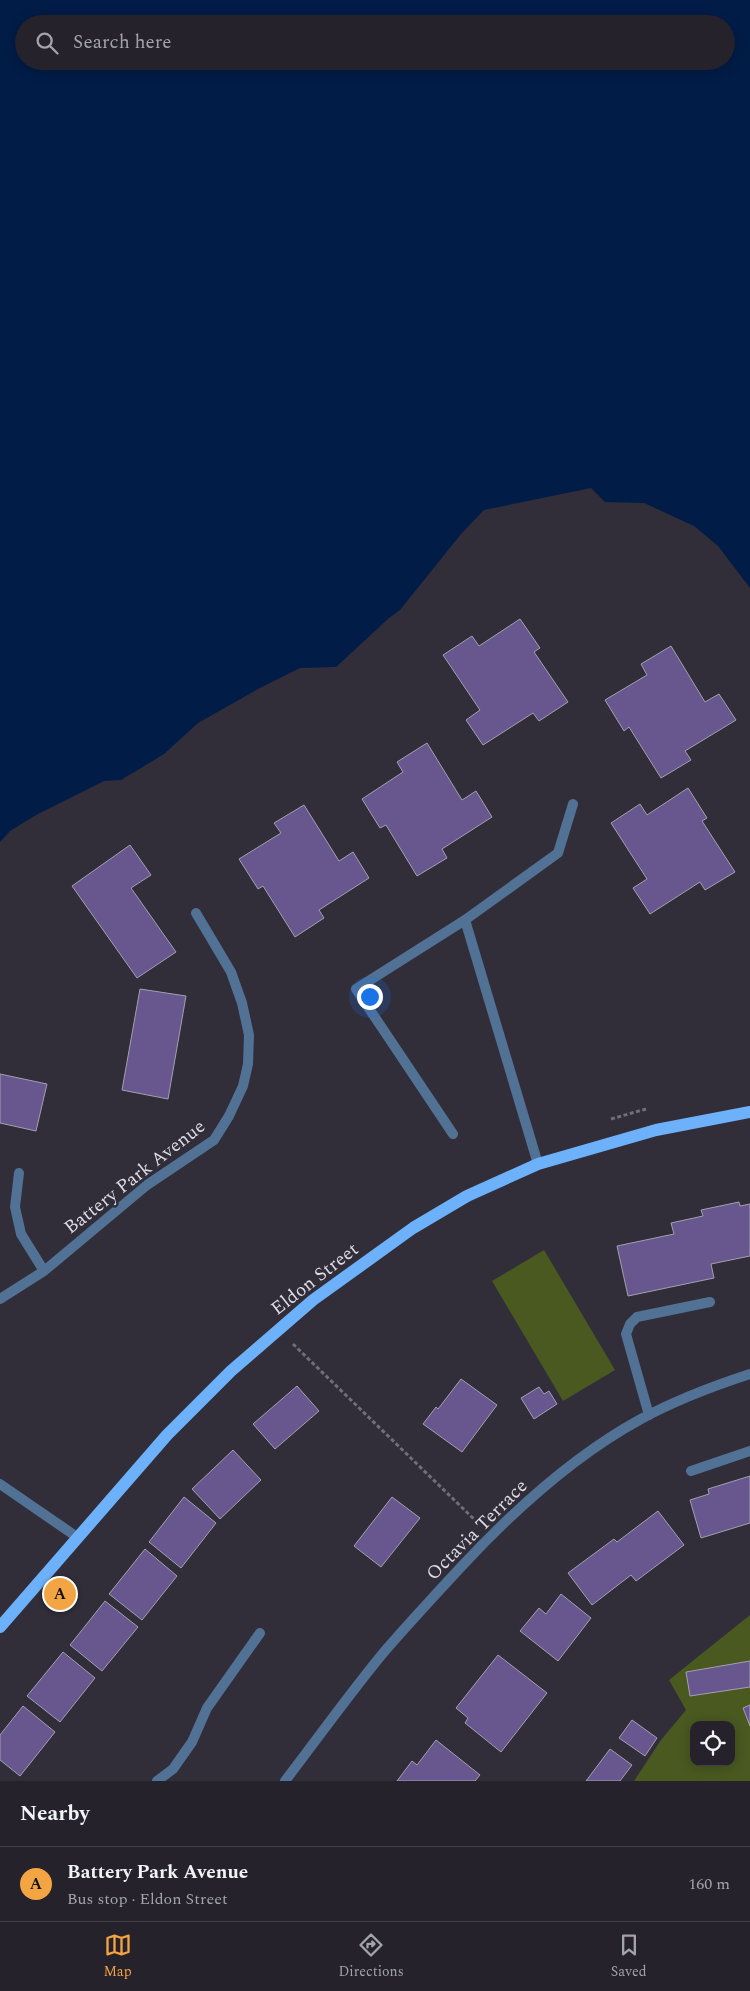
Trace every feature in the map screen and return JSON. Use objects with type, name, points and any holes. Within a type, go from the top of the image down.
[{"type":"main road","name":"Eldon Street","points":[[0,1627],[167,1435],[231,1371],[313,1300],[413,1228],[467,1196],[538,1164],[656,1130],[750,1112]]},
{"type":"street","points":[[453,1134],[356,989],[465,920],[558,853],[573,804]]},
{"type":"street","name":"Battery Park Avenue","points":[[0,1299],[44,1271],[148,1185],[214,1140],[229,1116],[243,1086],[248,1064],[249,1035],[242,1003],[232,972],[196,913]]},
{"type":"street","points":[[465,920],[538,1164]]},
{"type":"street","points":[[18,1173],[15,1207],[21,1234],[44,1271]]},
{"type":"street","points":[[649,1415],[626,1334],[630,1324],[637,1317],[710,1302]]},
{"type":"street","name":"Octavia Terrace","points":[[285,1781],[385,1651],[491,1535],[543,1487],[596,1447],[649,1415],[704,1389],[750,1374]]},
{"type":"street","points":[[691,1471],[750,1451]]},
{"type":"street","points":[[0,1484],[78,1538]]},
{"type":"street","points":[[157,1781],[173,1769],[192,1742],[207,1708],[260,1633]]},
{"type":"path","points":[[308,1358],[491,1535]]},
{"type":"green space","points":[[544,1250],[615,1370],[563,1401],[492,1281]]},
{"type":"green space","points":[[750,1615],[750,1781],[634,1781],[661,1740],[686,1710],[669,1680]]},
{"type":"water","points":[[0,0],[750,0],[750,588],[718,546],[694,526],[644,503],[605,502],[591,488],[484,510],[461,534],[400,610],[336,667],[300,668],[258,689],[198,723],[164,754],[121,780],[104,781],[36,815],[10,831],[0,842]]},
{"type":"building","points":[[520,619],[540,648],[534,652],[568,702],[539,721],[533,713],[483,745],[466,720],[480,710],[443,655],[472,636],[479,646]]},
{"type":"building","points":[[671,646],[705,702],[719,694],[736,720],[685,751],[691,760],[661,778],[629,727],[624,731],[605,700],[647,675],[641,664]]},
{"type":"building","points":[[427,743],[462,800],[476,791],[492,817],[442,849],[447,858],[417,876],[386,825],[380,828],[362,799],[403,772],[397,762]]},
{"type":"building","points":[[688,788],[707,818],[702,821],[735,872],[705,890],[700,882],[650,914],[633,888],[647,879],[611,823],[640,804],[647,815]]},
{"type":"building","points":[[304,805],[339,861],[353,852],[369,878],[319,910],[324,918],[295,937],[263,886],[258,889],[239,859],[281,833],[274,823]]},
{"type":"building","points":[[130,845],[151,875],[131,888],[176,952],[137,978],[72,886]]},
{"type":"building","points":[[140,989],[186,996],[168,1099],[122,1090]]},
{"type":"building","points":[[0,1074],[47,1084],[36,1131],[0,1123]]},
{"type":"building","points":[[739,1202],[740,1206],[750,1204],[750,1256],[711,1264],[714,1278],[628,1296],[617,1246],[674,1234],[671,1223],[703,1216],[701,1210]]},
{"type":"building","points":[[461,1379],[497,1405],[462,1452],[423,1424],[436,1407],[438,1409]]},
{"type":"building","points":[[297,1386],[319,1411],[275,1449],[253,1424]]},
{"type":"building","points":[[539,1387],[544,1394],[549,1391],[557,1404],[534,1419],[521,1398]]},
{"type":"building","points":[[233,1450],[261,1480],[220,1519],[192,1489]]},
{"type":"building","points":[[750,1476],[750,1523],[701,1538],[690,1500],[709,1494],[708,1489]]},
{"type":"building","points":[[184,1497],[216,1523],[181,1568],[149,1542]]},
{"type":"building","points":[[392,1497],[420,1518],[381,1567],[354,1546]]},
{"type":"building","points":[[658,1511],[684,1545],[636,1581],[631,1575],[592,1605],[568,1573],[614,1539],[617,1542]]},
{"type":"building","points":[[145,1549],[177,1576],[142,1620],[109,1594]]},
{"type":"building","points":[[561,1594],[591,1618],[558,1661],[520,1631],[539,1608],[546,1614]]},
{"type":"building","points":[[105,1601],[138,1627],[102,1671],[70,1645]]},
{"type":"building","points":[[63,1652],[95,1678],[60,1722],[27,1696]]},
{"type":"building","points":[[498,1655],[547,1693],[501,1752],[465,1723],[468,1718],[456,1708]]},
{"type":"building","points":[[750,1661],[750,1687],[690,1696],[686,1672]]},
{"type":"building","points":[[750,1705],[750,1726],[743,1708]]},
{"type":"building","points":[[23,1706],[55,1732],[20,1776],[0,1760],[0,1735]]},
{"type":"building","points":[[632,1720],[657,1738],[645,1756],[619,1738]]},
{"type":"building","points":[[436,1740],[480,1775],[475,1781],[397,1781],[412,1761],[417,1765]]},
{"type":"building","points":[[610,1749],[632,1765],[620,1781],[586,1781]]},
{"type":"place","name":"Battery Park Avenue","points":[[60,1594]]}]
